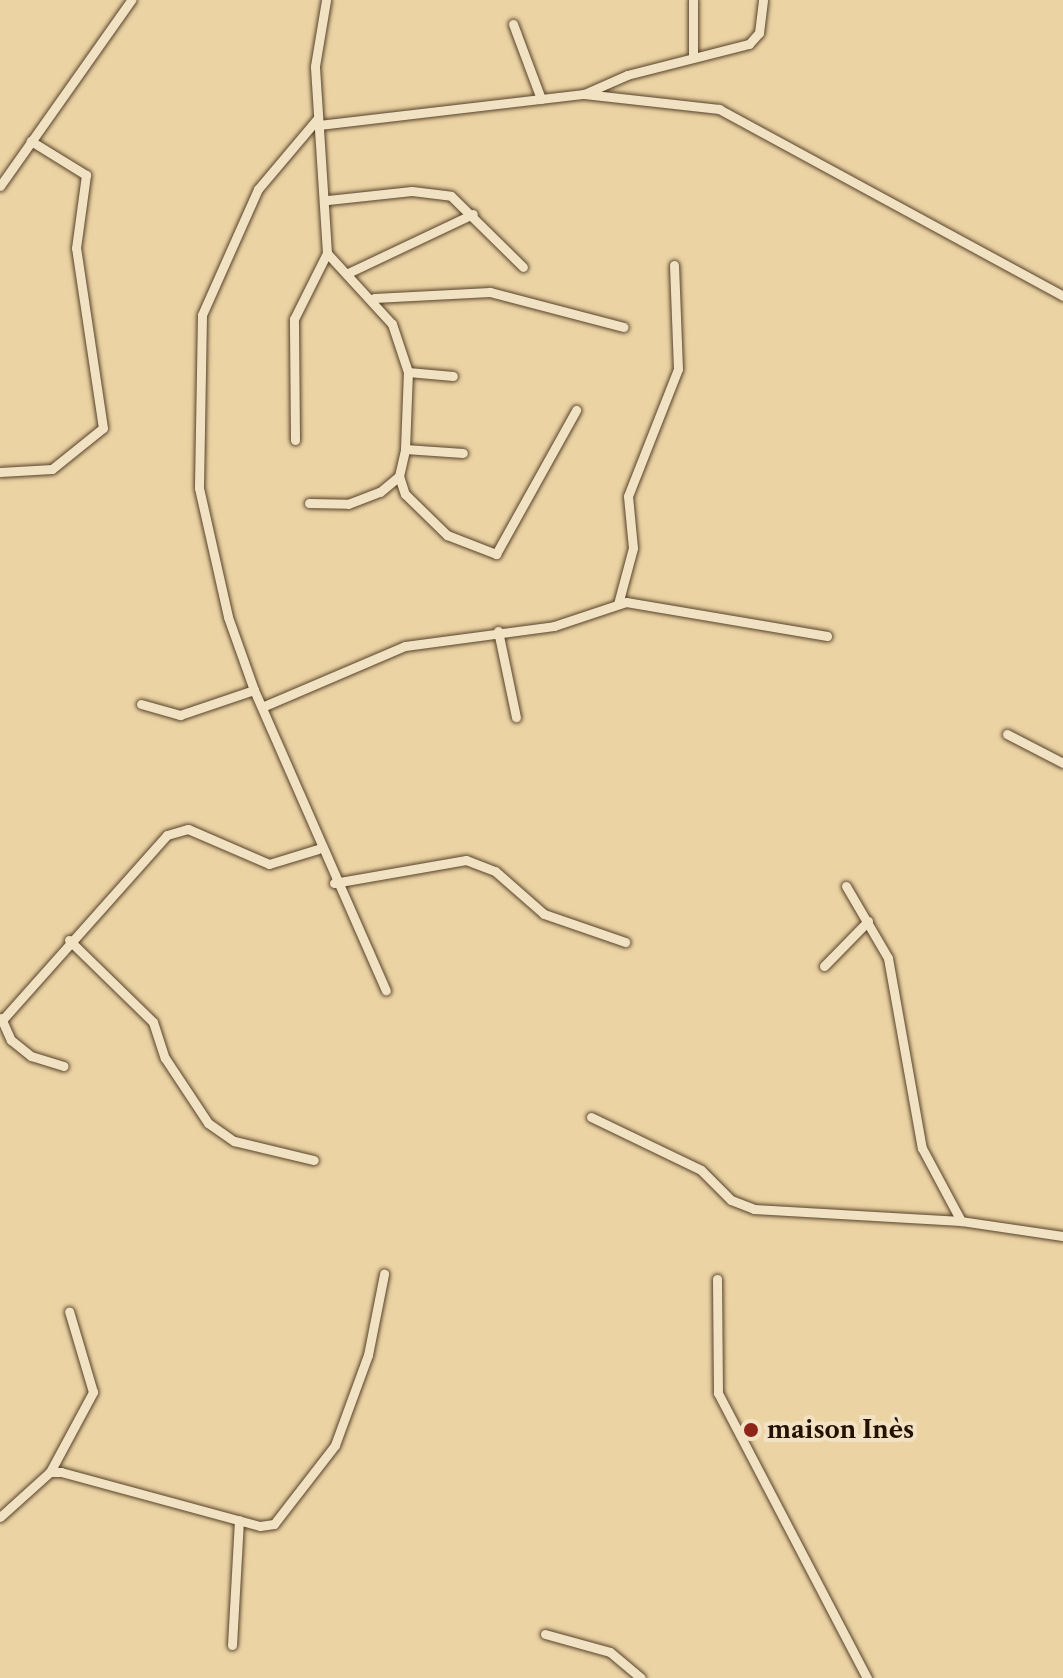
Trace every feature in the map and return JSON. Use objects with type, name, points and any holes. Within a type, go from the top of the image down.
[{"type":"street","points":[[0,186],[131,0]]},
{"type":"street","points":[[295,440],[294,319],[327,253],[328,200],[318,122],[315,66],[326,0]]},
{"type":"street","points":[[693,0],[693,55]]},
{"type":"street","points":[[584,94],[693,55],[755,40],[763,0]]},
{"type":"street","points":[[513,24],[541,99]]},
{"type":"street","points":[[386,990],[318,849],[254,690],[201,503],[202,315],[258,189],[318,122],[584,94],[719,109],[1063,296]]},
{"type":"street","points":[[0,472],[52,469],[103,428],[76,248],[86,175],[31,141]]},
{"type":"street","points":[[328,200],[434,193],[473,214],[523,267]]},
{"type":"street","points":[[348,273],[473,214]]},
{"type":"street","points":[[327,253],[374,298],[392,324],[408,372],[405,449],[399,476],[405,494],[447,535],[496,554],[576,410]]},
{"type":"street","points":[[618,604],[633,548],[628,496],[678,369],[674,265]]},
{"type":"street","points":[[374,298],[490,292],[623,327]]},
{"type":"street","points":[[408,372],[453,376]]},
{"type":"street","points":[[405,449],[463,453]]},
{"type":"street","points":[[309,503],[348,504],[399,476]]},
{"type":"street","points":[[262,707],[365,659],[498,631],[554,626],[618,604],[827,636]]},
{"type":"street","points":[[498,631],[516,717]]},
{"type":"street","points":[[141,704],[180,715],[254,690]]},
{"type":"street","points":[[1007,734],[1063,763]]},
{"type":"street","points":[[63,1066],[31,1056],[11,1040],[2,1018],[69,940],[167,835],[188,829],[269,864],[318,849]]},
{"type":"street","points":[[334,883],[466,860],[495,871],[544,914],[625,942]]},
{"type":"street","points":[[846,886],[868,921],[902,1008],[922,1148],[961,1221]]},
{"type":"street","points":[[824,966],[868,921]]},
{"type":"street","points":[[69,940],[153,1022],[165,1058],[208,1123],[234,1141],[314,1160]]},
{"type":"street","points":[[591,1117],[701,1170],[731,1200],[754,1209],[961,1221],[1062,1239]]},
{"type":"street","points":[[50,1472],[239,1520],[274,1524],[335,1445],[368,1355],[384,1274]]},
{"type":"street","points":[[717,1279],[718,1393],[867,1678]]},
{"type":"street","points":[[0,1517],[50,1472],[93,1392],[69,1311]]},
{"type":"street","points":[[232,1645],[239,1520]]},
{"type":"street","points":[[545,1634],[610,1652],[641,1678]]},
{"type":"place","name":"maison Inès","points":[[751,1430]]}]
